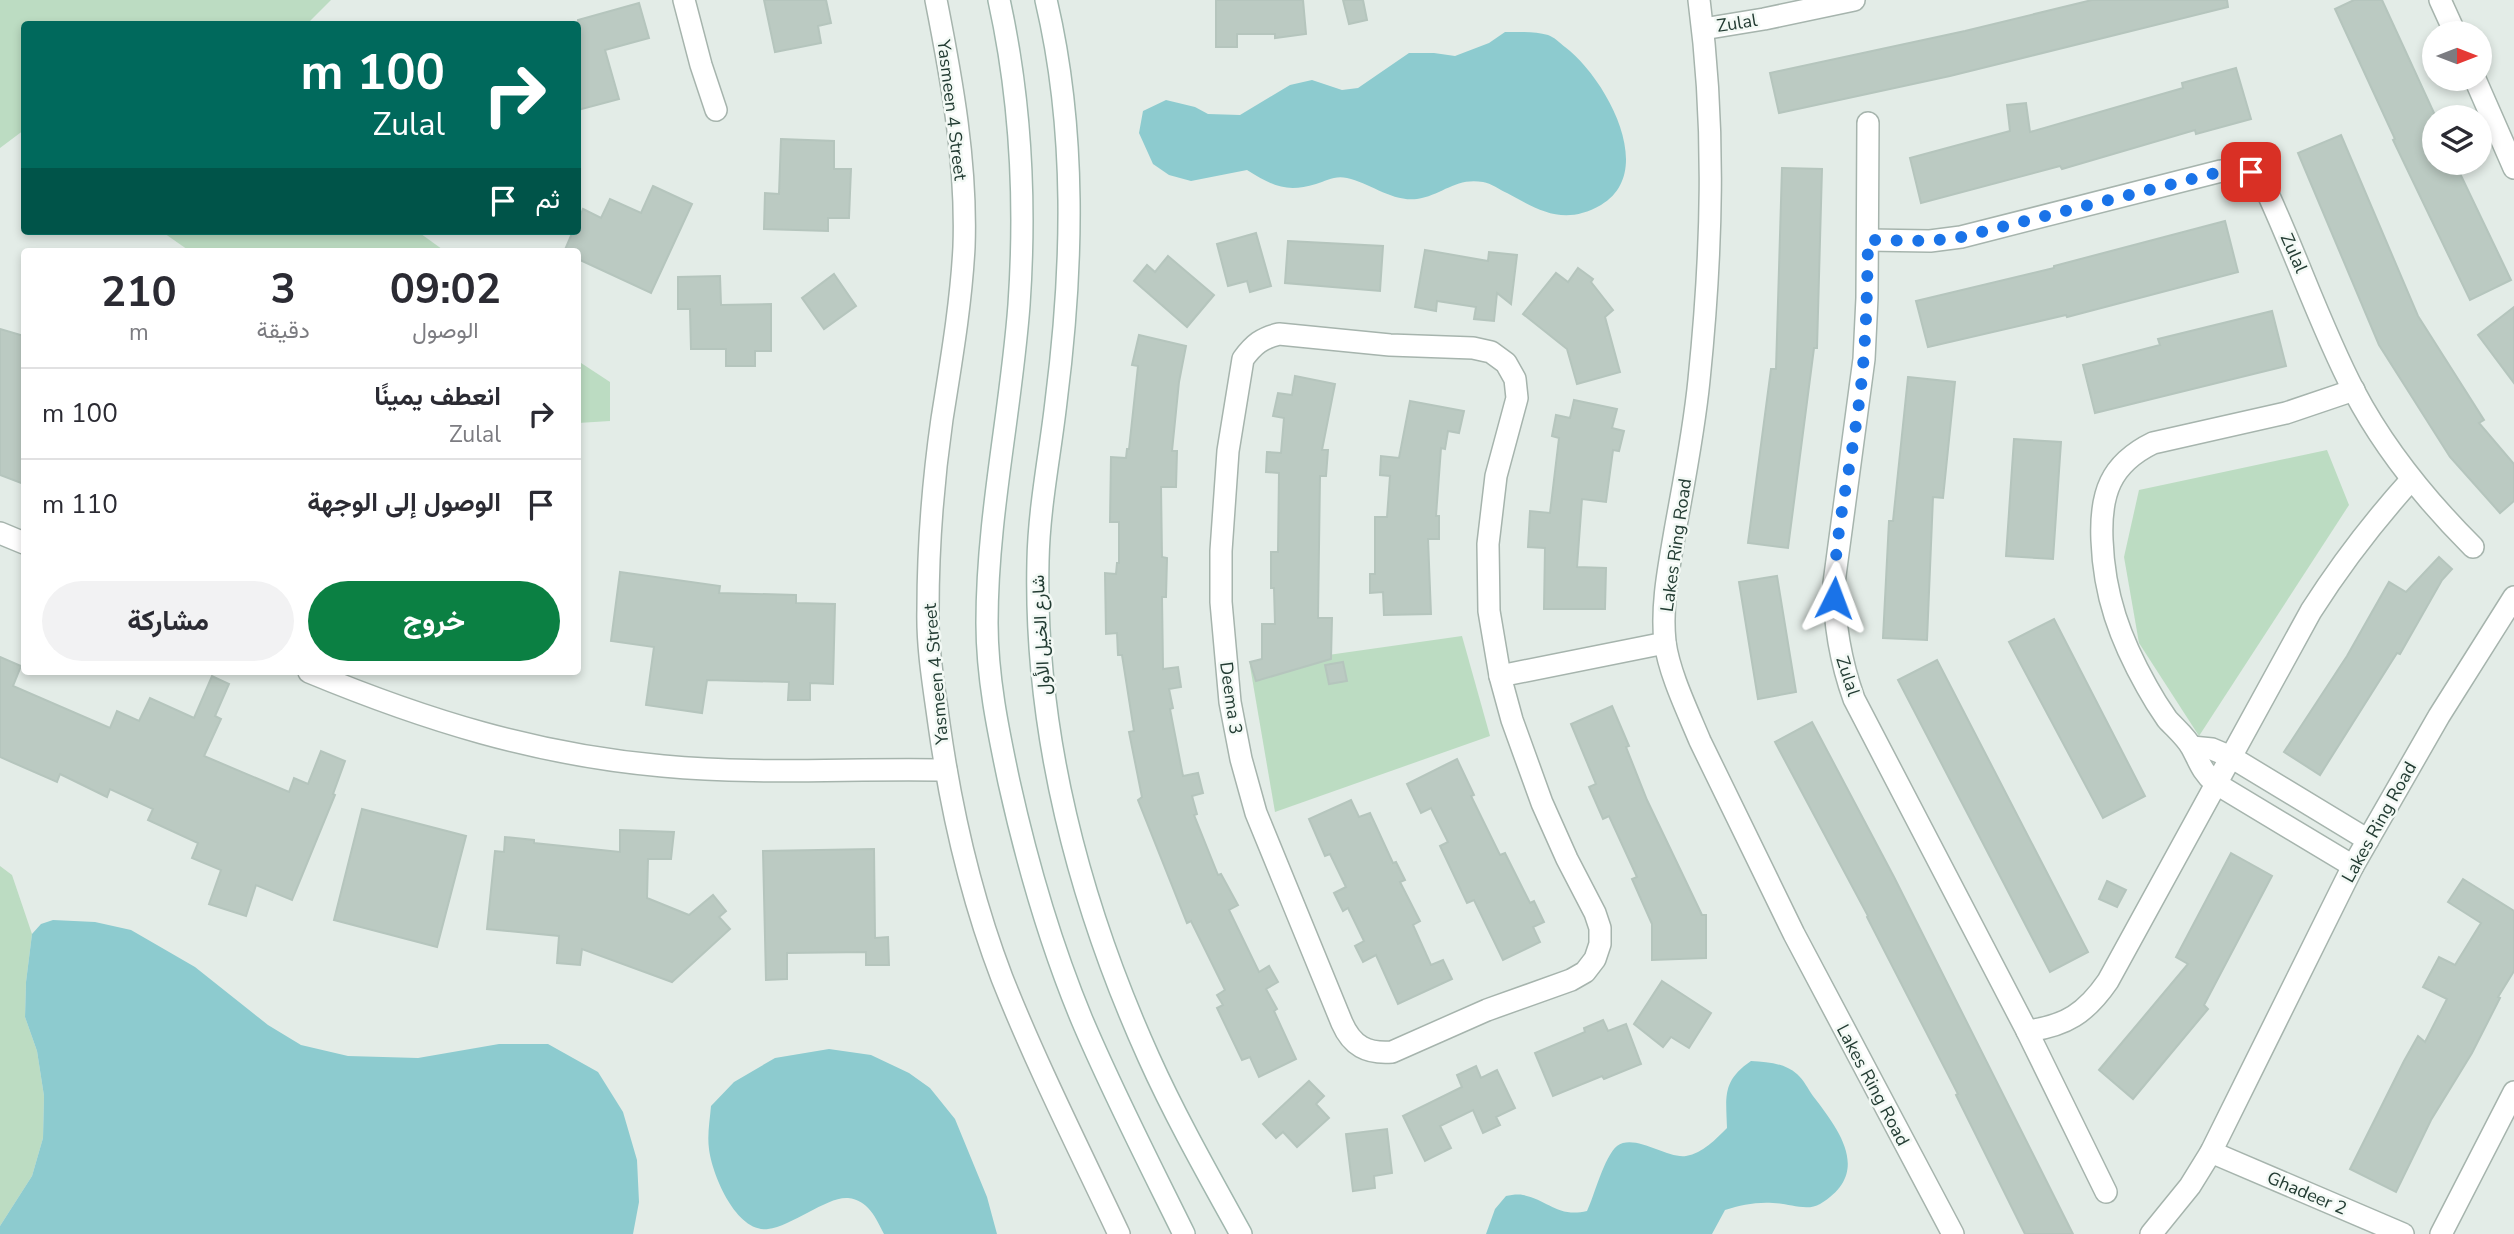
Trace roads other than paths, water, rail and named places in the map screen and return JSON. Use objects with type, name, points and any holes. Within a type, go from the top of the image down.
[{"type":"street","points":[[684,0],[716,110]]},
{"type":"street","name":"Yasmeen 4 Street","points":[[936,0],[951,75],[961,160],[964,246],[957,331],[942,421],[930,545],[928,613],[934,691],[946,770],[968,873],[1001,975],[1042,1074],[1119,1234]]},
{"type":"street","points":[[999,0],[1009,44],[1018,114],[1023,211],[1019,307],[988,561],[987,628],[993,695],[1019,827],[1058,955],[1108,1079],[1184,1234]]},
{"type":"street","name":"شارع الخيل الأول","points":[[1046,0],[1065,117],[1069,210],[1066,309],[1043,493],[1038,558],[1042,688],[1066,816],[1102,940],[1150,1060],[1241,1234]]},
{"type":"street","name":"Lakes Ring Road","points":[[1699,0],[1711,153],[1707,292],[1699,383],[1665,603],[1665,643],[1700,741],[1794,934],[1953,1234]]},
{"type":"street","name":"Zulal","points":[[1703,29],[1854,0]]},
{"type":"street","points":[[2440,0],[2450,21]]},
{"type":"street","points":[[2480,91],[2514,168]]},
{"type":"street","name":"Zulal","points":[[1868,123],[1864,359],[1834,583],[1837,644],[1854,699],[2027,1031],[2106,1192]]},
{"type":"street","name":"Zulal","points":[[1868,240],[1920,241],[1961,237],[2236,168],[2251,172],[2262,181],[2269,195],[2354,390],[2380,436],[2411,480],[2473,547]]},
{"type":"street","name":"Deema 3","points":[[1294,334],[1390,345],[1473,348],[1491,352],[1506,363],[1515,379],[1517,398],[1496,476],[1488,544],[1489,611],[1500,676],[1512,720],[1542,803],[1595,912],[1600,928],[1600,944],[1595,959],[1586,972],[1570,980],[1487,1010],[1405,1047],[1392,1052],[1364,1050],[1347,1034],[1256,813],[1241,759],[1230,702],[1221,602],[1221,551],[1228,451],[1244,359],[1252,346],[1264,338],[1294,334]]},
{"type":"street","points":[[2353,866],[2215,783],[2200,767],[2192,747],[2167,718],[2147,687],[2112,612],[2103,568],[2101,523],[2103,502],[2110,481],[2123,463],[2137,451],[2153,443],[2286,413],[2354,390]]},
{"type":"street","points":[[2027,1031],[2066,1022],[2082,1011],[2108,981],[2311,611],[2340,565],[2374,521],[2411,480]]},
{"type":"street","points":[[0,533],[21,542]]},
{"type":"street","name":"Lakes Ring Road","points":[[2151,1234],[2190,1186],[2211,1152],[2353,866],[2439,716],[2514,597]]},
{"type":"street","points":[[1500,676],[1665,643]]},
{"type":"street","points":[[316,675],[393,706],[459,728],[527,746],[596,759],[735,770],[946,770]]},
{"type":"street","points":[[2192,747],[2212,749],[2231,757],[2368,840]]},
{"type":"street","points":[[2441,1234],[2514,1092]]},
{"type":"street","name":"Ghadeer 2","points":[[2211,1152],[2403,1234]]},
{"type":"water","points":[[1505,32],[1538,33],[1552,37],[1580,60],[1608,100],[1619,124],[1625,147],[1625,170],[1618,190],[1601,205],[1575,215],[1552,214],[1489,184],[1473,181],[1457,184],[1426,197],[1408,199],[1343,177],[1296,188],[1272,184],[1247,170],[1191,181],[1169,175],[1153,164],[1139,133],[1143,111],[1166,100],[1195,107],[1208,114],[1240,115],[1290,85],[1312,80],[1342,90],[1358,88],[1409,53],[1455,56],[1489,43]]},
{"type":"water","points":[[53,920],[95,922],[131,930],[195,967],[268,1025],[301,1045],[348,1056],[418,1058],[499,1044],[548,1044],[598,1072],[623,1112],[637,1160],[639,1202],[633,1234],[0,1234],[0,1226],[32,1176],[43,1138],[44,1096],[37,1051],[25,1017],[26,982],[32,934],[41,924]]},
{"type":"water","points":[[829,1049],[871,1055],[909,1073],[930,1088],[955,1119],[987,1197],[997,1234],[884,1234],[866,1206],[848,1198],[830,1202],[788,1223],[768,1229],[756,1228],[736,1212],[721,1186],[711,1160],[708,1138],[711,1106],[734,1082],[775,1058]]},
{"type":"water","points":[[1751,1061],[1781,1065],[1797,1074],[1841,1137],[1848,1165],[1845,1179],[1836,1192],[1820,1204],[1803,1207],[1760,1203],[1731,1208],[1725,1210],[1712,1234],[1486,1234],[1495,1209],[1506,1196],[1532,1197],[1568,1212],[1587,1211],[1608,1158],[1617,1146],[1624,1143],[1642,1144],[1678,1156],[1704,1149],[1727,1128],[1730,1083]]}]
